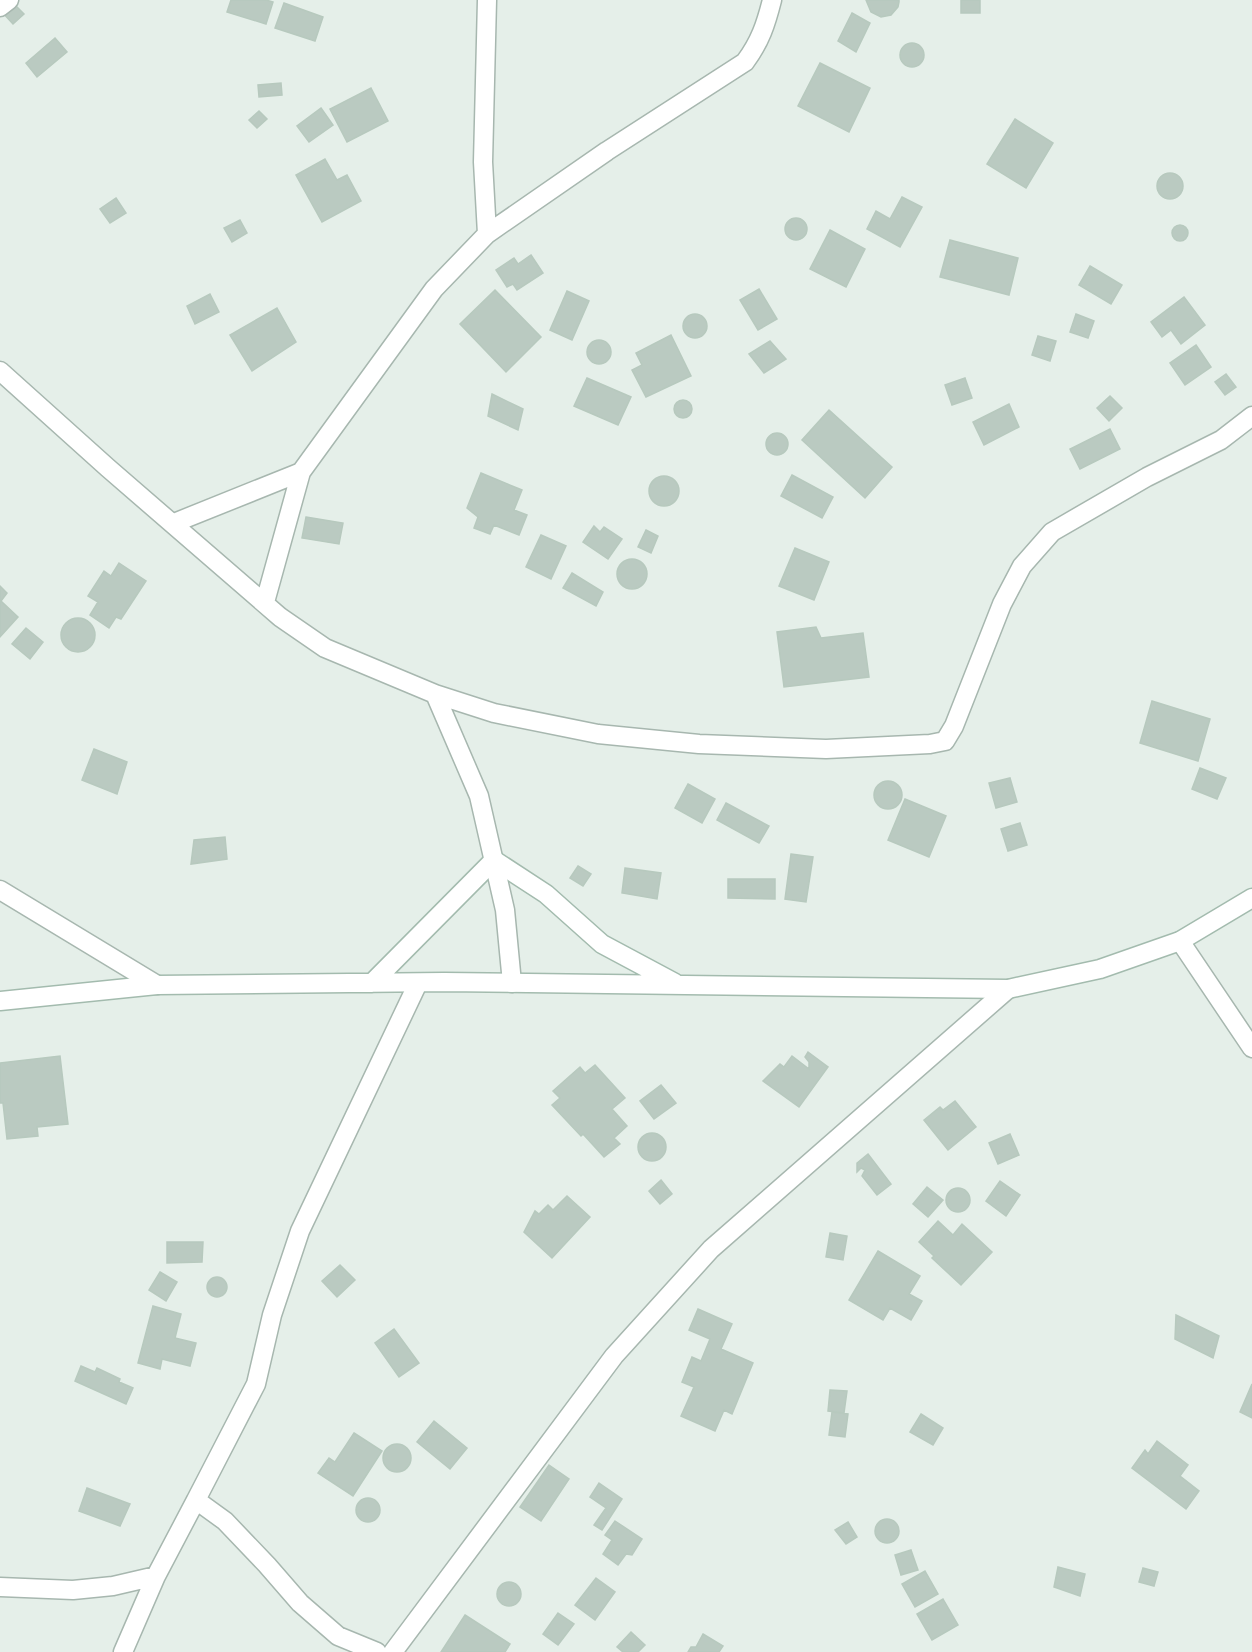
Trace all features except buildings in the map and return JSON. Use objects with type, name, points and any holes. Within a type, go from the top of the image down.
[{"type":"street","points":[[0,7],[9,0]]},
{"type":"street","points":[[487,0],[483,162],[487,234]]},
{"type":"street","points":[[266,602],[301,472],[435,289],[487,234],[607,151],[745,62],[758,45],[766,26],[772,0]]},
{"type":"street","points":[[0,371],[116,475],[266,602],[280,617],[325,648],[435,694],[494,713],[598,734],[699,744],[826,749],[930,744],[945,741],[954,726],[1007,594],[1022,566],[1052,532],[1147,477],[1221,440],[1252,416]]},
{"type":"street","points":[[174,523],[301,472]]},
{"type":"street","points":[[435,694],[480,796],[505,910],[512,983]]},
{"type":"street","points":[[372,983],[494,860]]},
{"type":"street","points":[[494,860],[546,894],[602,944],[676,984]]},
{"type":"street","points":[[0,890],[157,985]]},
{"type":"street","points":[[0,1001],[157,985],[512,983],[1008,989],[1100,969],[1180,941],[1252,898]]},
{"type":"street","points":[[1180,941],[1252,1048]]},
{"type":"street","points":[[123,1652],[156,1576],[256,1384],[272,1315],[300,1232],[418,983]]},
{"type":"street","points":[[393,1652],[614,1356],[711,1250],[1008,989]]},
{"type":"street","points":[[196,1500],[225,1521],[300,1603],[338,1636],[376,1652]]},
{"type":"street","points":[[0,1587],[73,1590],[113,1586],[156,1576]]}]
